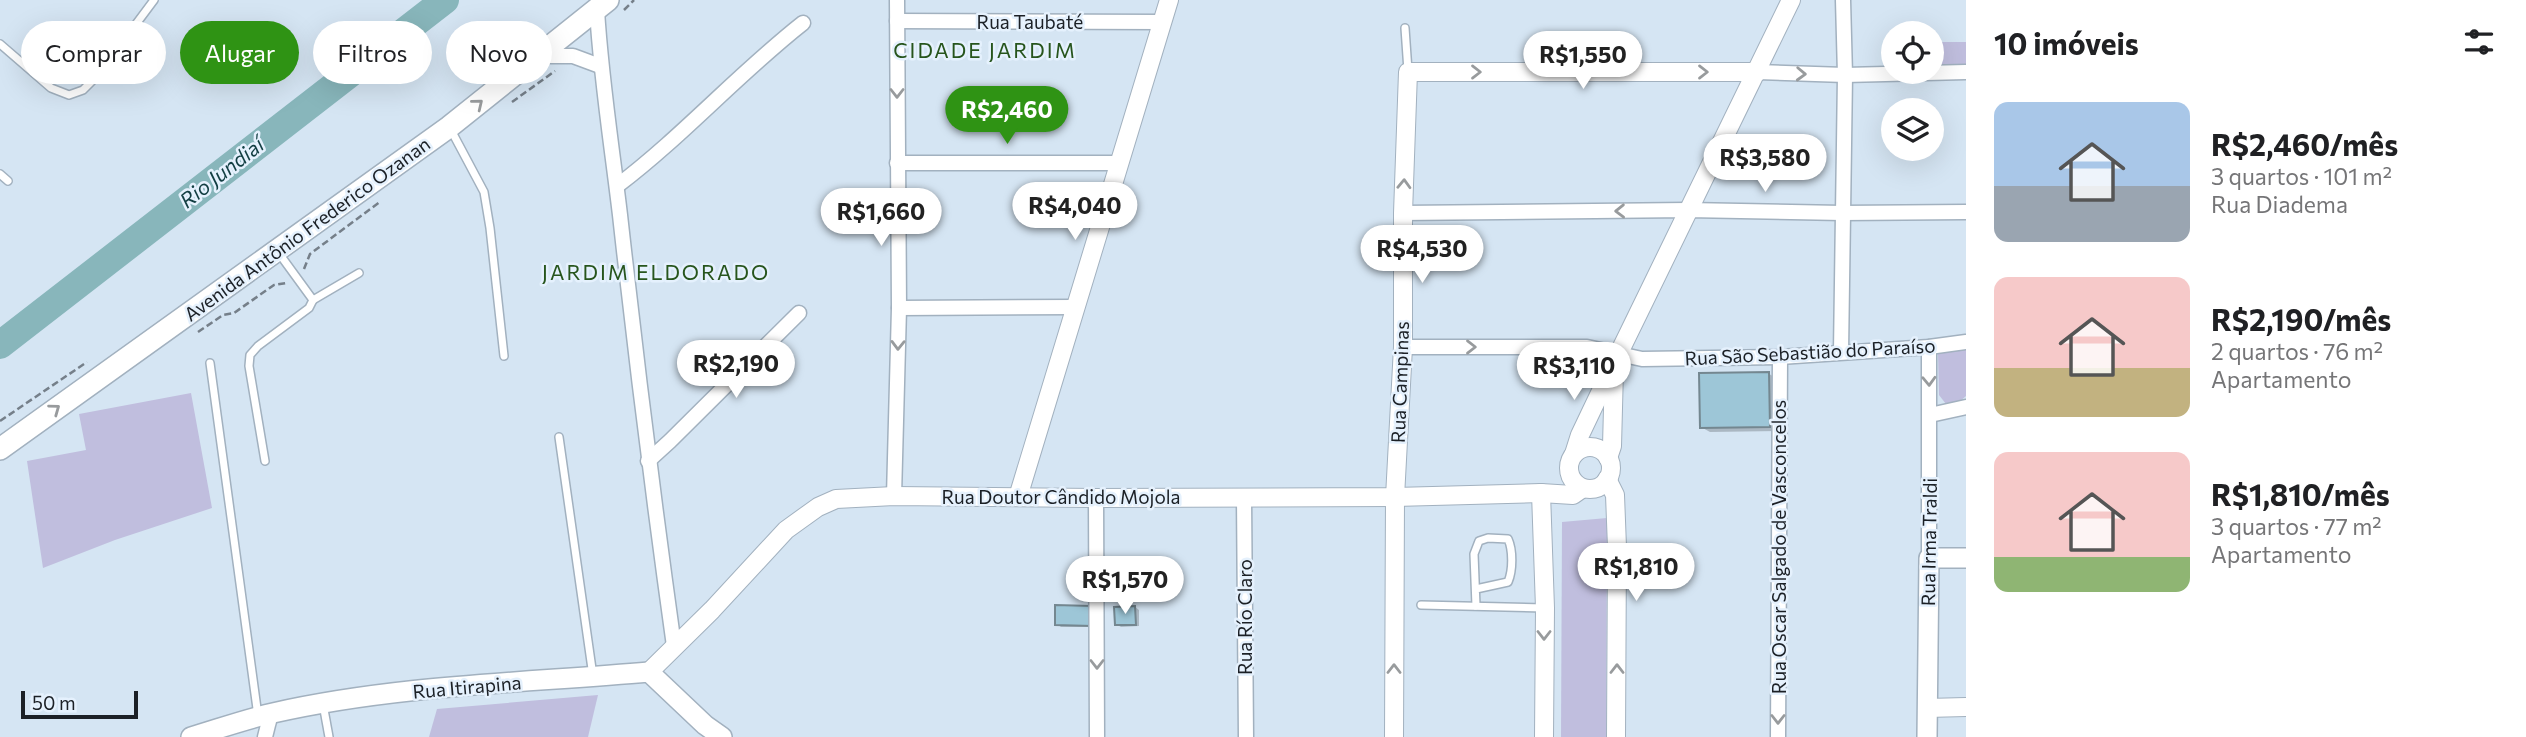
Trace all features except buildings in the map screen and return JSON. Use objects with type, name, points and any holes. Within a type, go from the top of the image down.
[{"type":"main road","name":"Avenida Antônio Frederico Ozanan","points":[[552,44],[603,5]]},
{"type":"main road","name":"Avenida Antônio Frederico Ozanan","points":[[0,449],[277,252],[449,127],[502,84]]},
{"type":"main road","points":[[1929,558],[1966,558]]},
{"type":"main road","name":"Rua Irma Traldi","points":[[1927,737],[1929,558]]},
{"type":"main road","name":"Rua Itirapina","points":[[191,737],[233,731],[265,715],[323,703],[427,689],[649,672]]},
{"type":"main road","points":[[649,672],[705,731],[722,737]]},
{"type":"street","points":[[894,496],[899,309],[897,0]]},
{"type":"street","points":[[1018,497],[1169,0]]},
{"type":"street","points":[[1583,488],[1570,476],[1580,435],[1791,0]]},
{"type":"street","points":[[1842,352],[1845,75],[1843,0]]},
{"type":"street","points":[[603,5],[600,66],[617,186],[648,461],[674,646]]},
{"type":"street","name":"Rua Taubaté","points":[[897,21],[1162,22]]},
{"type":"street","points":[[617,186],[650,160],[774,46],[803,23]]},
{"type":"street","points":[[552,56],[573,56],[600,66]]},
{"type":"street","points":[[1408,72],[1758,72],[1845,75],[1966,72]]},
{"type":"street","name":"Rua Campinas","points":[[1394,737],[1395,497],[1403,347],[1403,213],[1408,72]]},
{"type":"street","points":[[897,163],[1118,163]]},
{"type":"street","points":[[1403,213],[1688,210],[1966,212]]},
{"type":"street","points":[[899,309],[1075,307]]},
{"type":"street","points":[[648,461],[799,313]]},
{"type":"street","name":"Rua São Sebastião do Paraíso","points":[[1403,347],[1587,347],[1616,360],[1780,357],[1966,342]]},
{"type":"street","name":"Rua Irma Traldi","points":[[1928,347],[1929,558]]},
{"type":"street","name":"Rua Oscar Salgado de Vasconcelos","points":[[1778,737],[1780,357]]},
{"type":"street","points":[[1608,458],[1612,446],[1616,360]]},
{"type":"street","points":[[1930,415],[1966,408]]},
{"type":"street","points":[[1544,737],[1542,494],[1572,459],[1586,447],[1592,447],[1599,449],[1608,458],[1611,469],[1607,479],[1615,495],[1616,737]]},
{"type":"street","name":"Rua Doutor Cândido Mojola","points":[[649,672],[712,610],[764,550],[809,513],[836,499],[894,496],[1244,498],[1573,495],[1583,488],[1601,486],[1607,479]]},
{"type":"street","points":[[1096,498],[1097,737]]},
{"type":"street","name":"Rua Río Claro","points":[[1244,498],[1246,737]]},
{"type":"street","points":[[1927,708],[1966,707]]},
{"type":"street","points":[[265,715],[265,737]]},
{"type":"lane","points":[[0,44],[51,88],[69,95],[83,90],[98,75],[154,0]]},
{"type":"lane","name":"Rua Campinas","points":[[1405,28],[1408,72]]},
{"type":"lane","points":[[449,127],[484,192],[504,356]]},
{"type":"lane","points":[[0,174],[8,181]]},
{"type":"lane","points":[[277,252],[313,300]]},
{"type":"lane","points":[[265,461],[249,366],[250,355],[309,308],[313,300],[359,273]]},
{"type":"lane","points":[[209,363],[265,715]]},
{"type":"lane","points":[[559,437],[593,677]]},
{"type":"lane","points":[[1476,589],[1508,582],[1511,572],[1511,546],[1508,539],[1488,538],[1479,541],[1474,554],[1476,606]]},
{"type":"lane","points":[[1421,605],[1545,608]]},
{"type":"lane","points":[[323,703],[328,737]]},
{"type":"shaded area","points":[[1944,42],[1966,42],[1966,66],[1944,67]]},
{"type":"shaded area","points":[[1947,346],[1958,346],[1966,350],[1966,396],[1958,403],[1946,404],[1939,395],[1938,354]]},
{"type":"shaded area","points":[[191,393],[212,508],[115,540],[43,568],[27,461],[86,450],[79,414]]},
{"type":"shaded area","points":[[1607,518],[1606,737],[1561,737],[1562,522]]},
{"type":"shaded area","points":[[598,695],[588,737],[429,737],[437,709]]},
{"type":"waterway","name":"Rio Jundiaí","points":[[0,345],[445,0]]},
{"type":"district","name":"CIDADE JARDIM","points":[[985,51]]},
{"type":"district","name":"JARDIM ELDORADO","points":[[656,273]]}]
